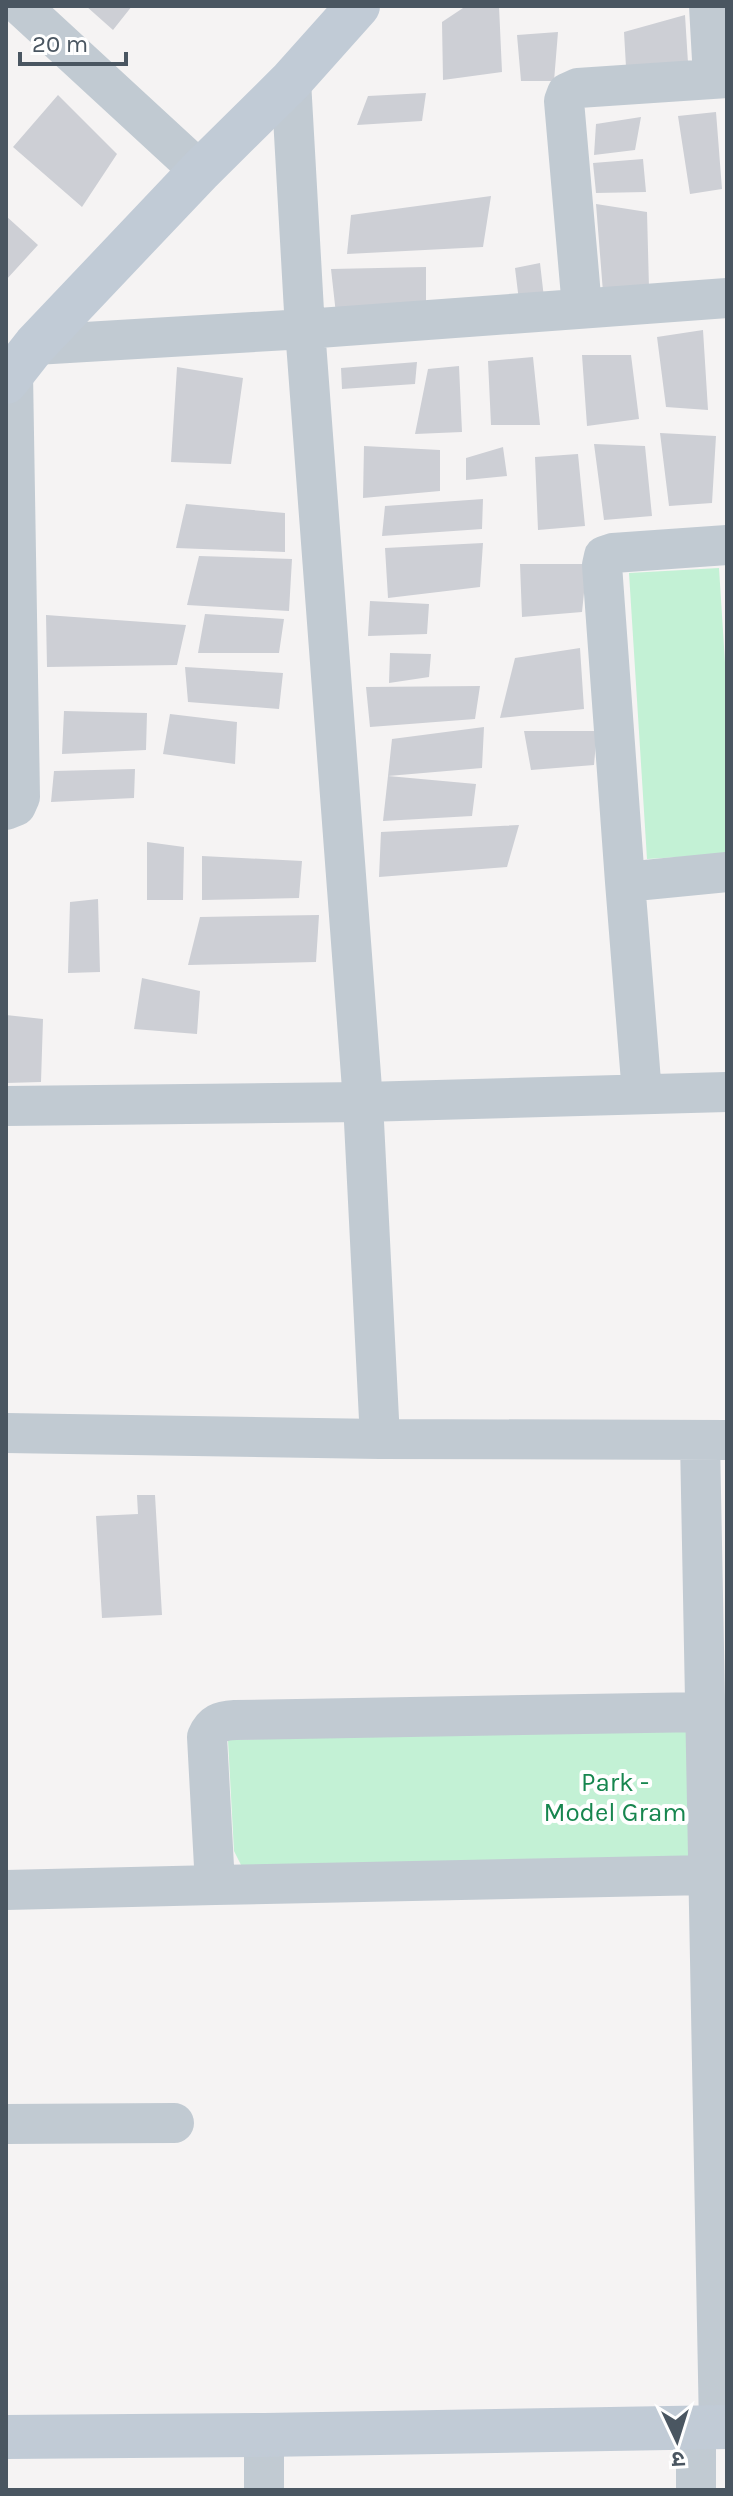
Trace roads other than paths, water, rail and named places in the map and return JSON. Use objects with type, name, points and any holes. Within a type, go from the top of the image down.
[{"type":"street","points":[[21,6],[200,171]]},
{"type":"street","points":[[6,810],[16,806],[20,797],[18,366],[200,171],[291,81],[358,6]]},
{"type":"street","points":[[582,308],[564,101],[567,93],[578,88],[720,78],[709,6]]},
{"type":"street","points":[[291,81],[305,329],[363,1102],[380,1439]]},
{"type":"street","points":[[18,366],[305,329],[727,300]]},
{"type":"street","points":[[642,1094],[602,565],[604,556],[613,553],[727,545]]},
{"type":"street","points":[[625,882],[727,872]]},
{"type":"street","points":[[6,1106],[363,1102],[727,1092]]},
{"type":"street","points":[[6,1433],[714,1440],[706,1712],[714,2427],[696,2490]]},
{"type":"street","points":[[215,1885],[207,1737],[211,1727],[221,1721],[706,1712]]},
{"type":"street","points":[[6,1890],[709,1875]]},
{"type":"street","points":[[6,2124],[174,2123]]},
{"type":"street","points":[[6,2437],[714,2427]]},
{"type":"street","points":[[264,2435],[264,2490]]},
{"type":"park label","name":"Park - Model Gram","points":[[615,1797]]}]
